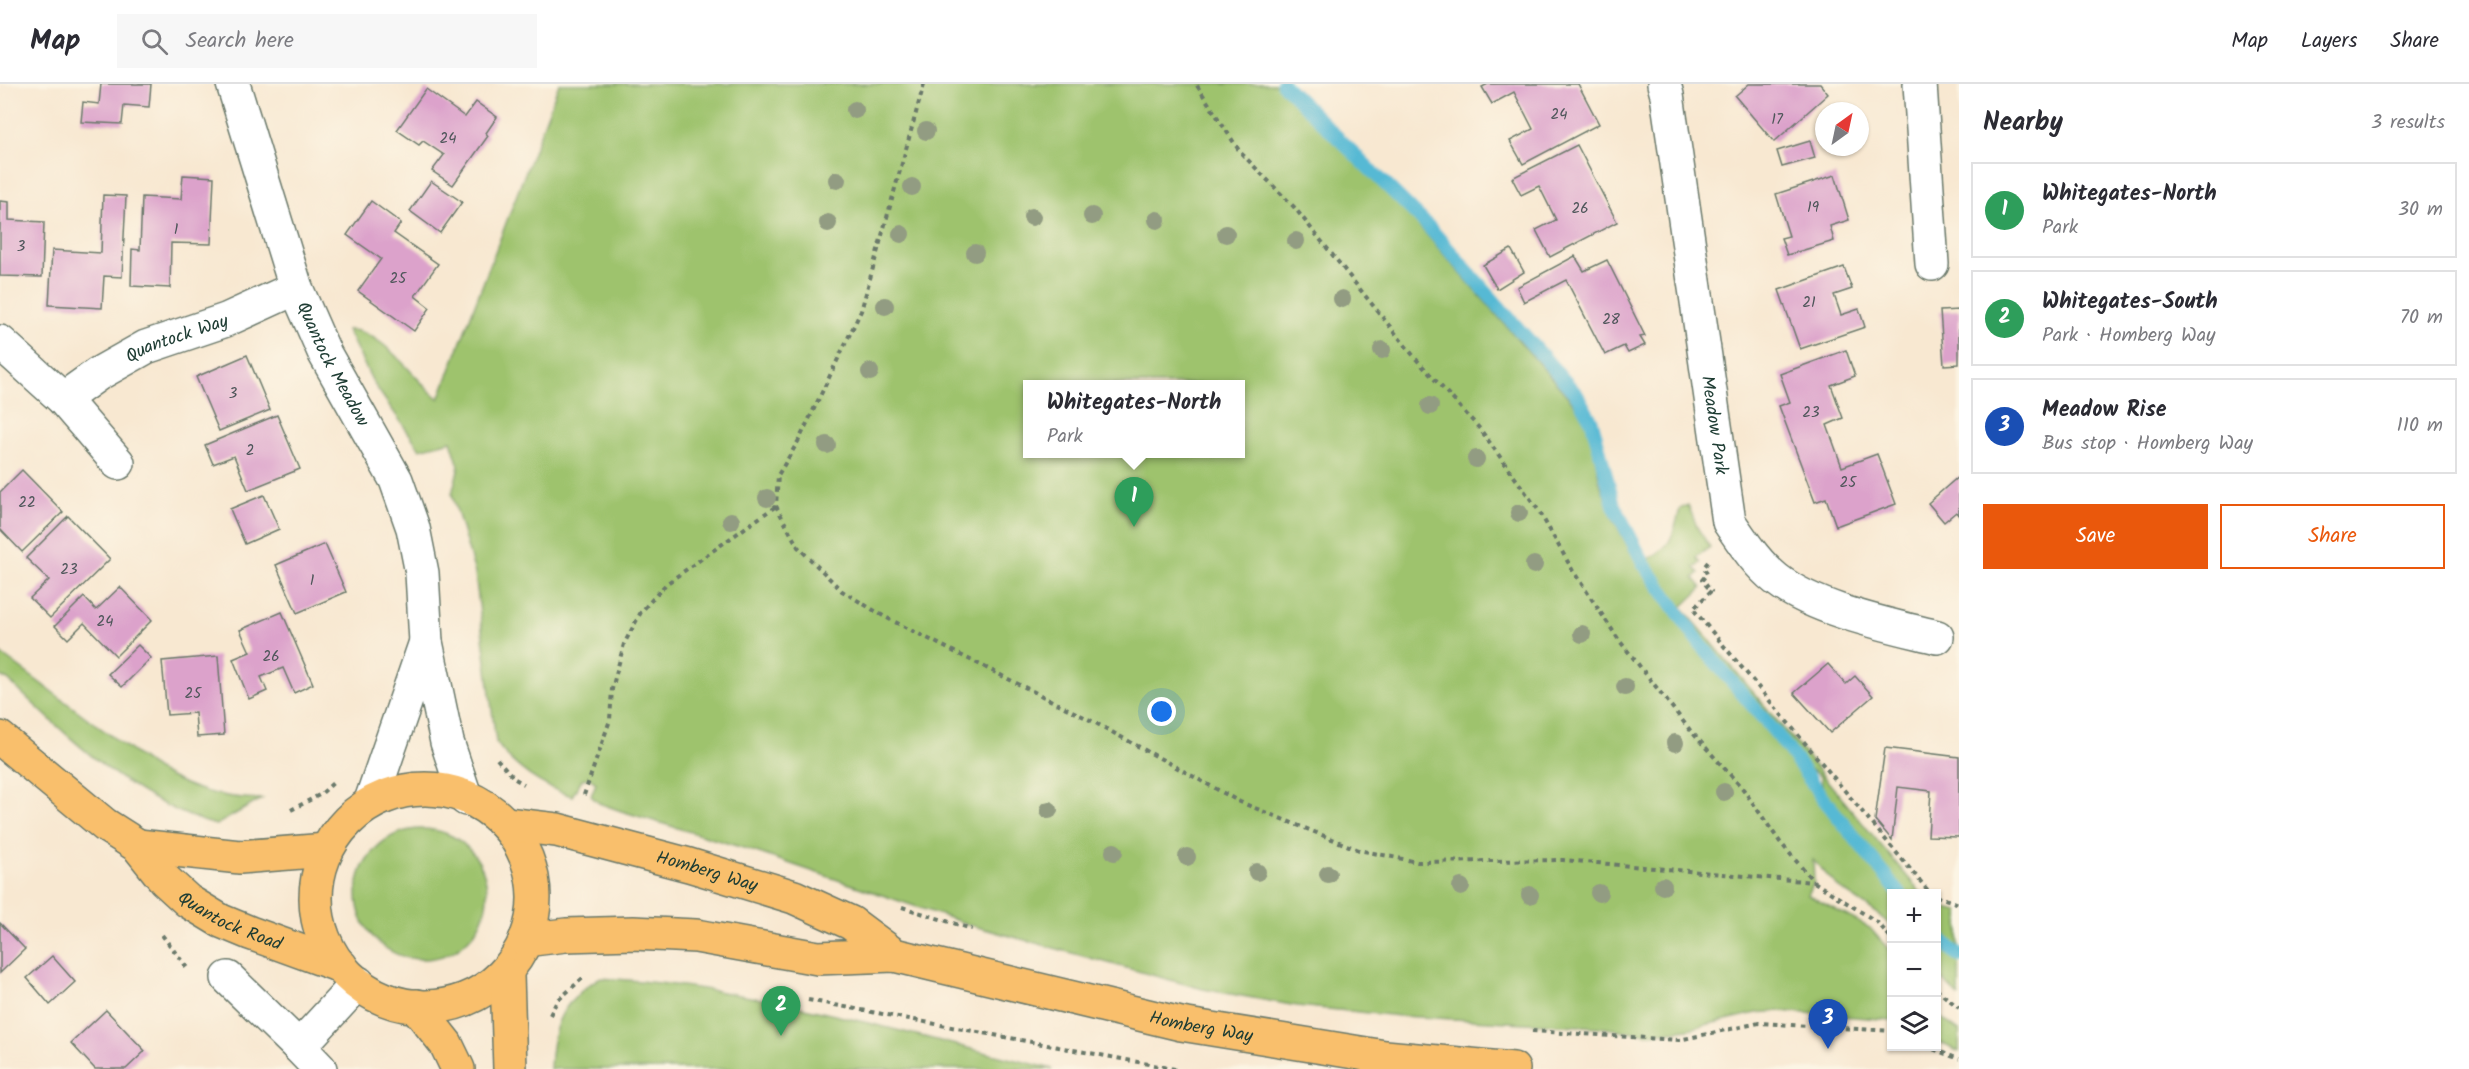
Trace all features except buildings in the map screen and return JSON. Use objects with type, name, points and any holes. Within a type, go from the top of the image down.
[{"type":"main road","name":"Quantock Road","points":[[0,738],[81,806],[138,846],[165,880],[188,901],[221,921],[350,975],[393,1003],[416,1006],[451,1006],[475,999],[507,975]]},
{"type":"main road","points":[[350,975],[326,942],[318,920],[315,888],[326,850],[338,831],[371,801],[393,791],[415,786],[442,790],[466,799],[506,824],[522,846],[531,871],[534,895],[525,940],[515,964],[507,975],[510,1069]]},
{"type":"main road","name":"Homberg Way","points":[[506,824],[556,830],[689,865],[794,897],[850,923],[894,955]]},
{"type":"main road","name":"Quantock Road","points":[[138,846],[240,857],[326,850]]},
{"type":"main road","name":"Homberg Way","points":[[525,940],[566,935],[633,933],[696,936],[818,958],[894,955],[1181,1024],[1385,1057],[1514,1069]]},
{"type":"main road","points":[[416,1006],[446,1044],[458,1069]]},
{"type":"street","name":"Quantock Meadow","points":[[233,84],[296,288],[325,354],[396,480],[413,528],[422,573],[426,642],[447,742],[466,799]]},
{"type":"street","name":"Meadow Park","points":[[1664,84],[1729,522],[1752,555],[1777,580],[1858,617],[1937,637]]},
{"type":"street","points":[[1920,84],[1932,264]]},
{"type":"street","name":"Quantock Way","points":[[63,399],[98,374],[146,347],[226,320],[296,288]]},
{"type":"street","points":[[0,342],[63,399],[118,463]]},
{"type":"street","name":"Quantock Meadow","points":[[371,801],[426,642]]},
{"type":"street","points":[[228,978],[310,1058],[350,975]]},
{"type":"path","points":[[924,84],[861,311],[799,440],[778,475],[776,506],[798,548],[842,591],[885,617],[1090,720],[1240,802],[1359,850],[1417,862],[1563,860],[1814,882]]},
{"type":"path","points":[[1196,84],[1240,152],[1294,207],[1416,359],[1480,429],[1539,511],[1573,571],[1619,640],[1690,730],[1743,789],[1780,842],[1814,882],[1877,922],[1887,933]]},
{"type":"path","points":[[583,799],[610,720],[612,689],[624,644],[641,612],[666,584],[776,506]]},
{"type":"path","points":[[1729,522],[1711,559],[1704,567],[1707,574],[1702,580],[1711,591],[1693,609],[1927,889]]},
{"type":"path","points":[[493,753],[515,779],[531,787]]},
{"type":"path","points":[[289,811],[321,794],[338,778]]},
{"type":"path","points":[[1941,898],[1959,904]]},
{"type":"path","points":[[899,906],[976,930]]},
{"type":"path","points":[[549,1019],[556,1001],[580,978],[590,976]]},
{"type":"path","points":[[1941,993],[1959,1008]]},
{"type":"path","points":[[803,1000],[1175,1069]]},
{"type":"path","points":[[1527,1031],[1679,1040],[1759,1023],[1887,1031]]},
{"type":"path","points":[[1936,1051],[1959,1059]]},
{"type":"green space","points":[[559,84],[1277,84],[1407,212],[1576,406],[1590,430],[1600,483],[1614,520],[1631,552],[1744,705],[1775,740],[1890,889],[1887,889],[1887,922],[1839,888],[1813,860],[1814,882],[1808,895],[1870,928],[1887,947],[1887,1020],[1780,1011],[1756,1013],[1688,1029],[1648,1034],[1598,1027],[1400,1016],[1297,1006],[1203,989],[970,925],[750,850],[599,803],[591,796],[596,783],[589,778],[582,779],[572,796],[561,792],[529,775],[511,760],[496,742],[475,573],[452,494],[459,466],[451,441],[420,449],[374,384],[347,330],[360,331],[372,337],[396,356],[439,399]]},
{"type":"green space","points":[[1688,505],[1698,529],[1710,547],[1696,557],[1700,563],[1694,567],[1699,573],[1694,578],[1702,588],[1682,607],[1918,889],[1903,889],[1823,795],[1821,777],[1807,767],[1701,641],[1644,561],[1666,546],[1673,534],[1680,509]]},
{"type":"green space","points":[[0,653],[157,770],[208,792],[262,799],[216,825],[185,815],[157,801],[104,766],[8,680],[0,676]]},
{"type":"green space","points":[[422,829],[447,834],[468,848],[482,869],[487,894],[482,919],[468,940],[447,954],[422,959],[397,954],[376,940],[362,919],[357,894],[362,869],[376,848],[397,834]]},
{"type":"green space","points":[[1941,907],[1959,911],[1959,951],[1941,933]]},
{"type":"green space","points":[[1941,946],[1959,962],[1959,996],[1941,979]]},
{"type":"green space","points":[[599,978],[657,983],[771,1001],[1053,1069],[550,1069],[553,1039],[561,1016],[576,996]]},
{"type":"green space","points":[[1941,1018],[1959,1031],[1959,1052],[1941,1043]]},
{"type":"waterway","points":[[1283,84],[1427,225],[1577,395],[1592,422],[1614,505],[1644,564],[1701,645],[1779,737],[1823,798],[1896,889]]},
{"type":"waterway","points":[[1941,940],[1959,956]]},
{"type":"place","name":"Whitegates-North","points":[[1134,527]]},
{"type":"place","name":"Whitegates-South","points":[[781,1036]]},
{"type":"place","name":"Meadow Rise","points":[[1828,1049]]}]
